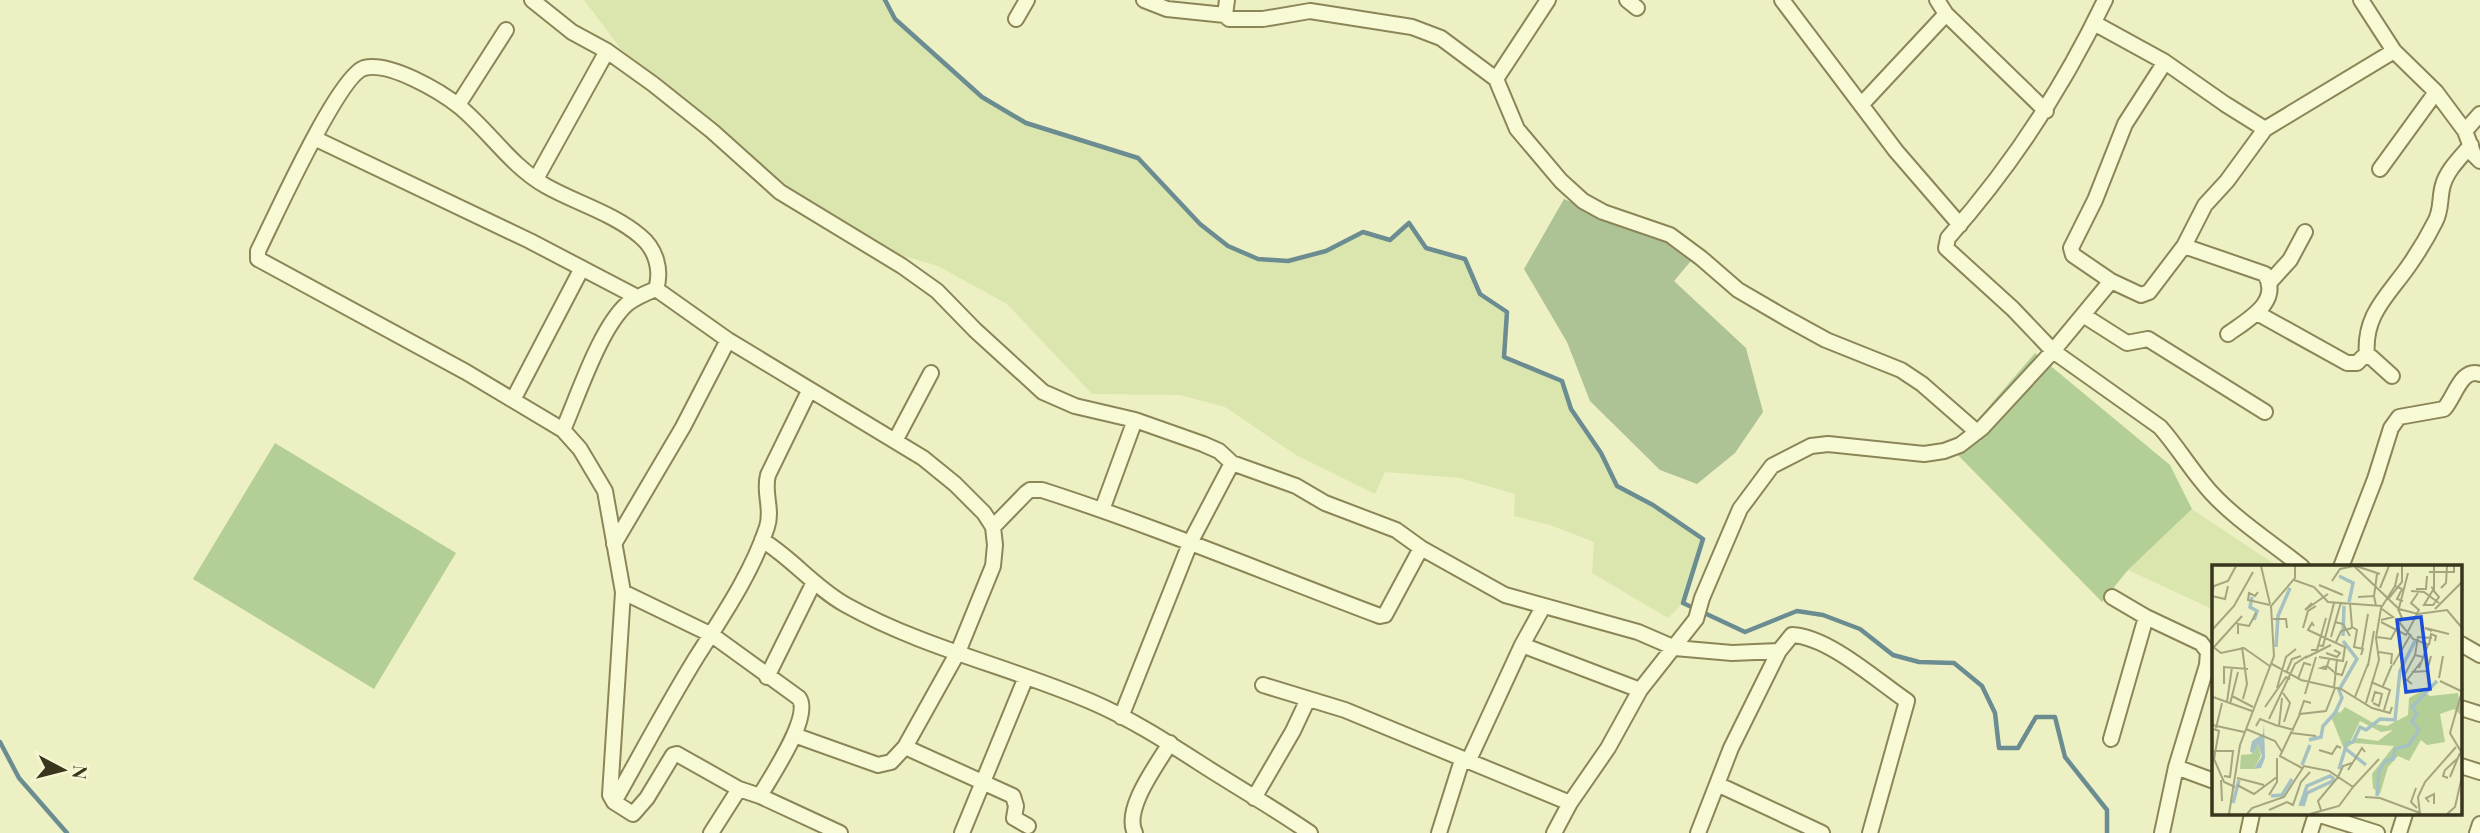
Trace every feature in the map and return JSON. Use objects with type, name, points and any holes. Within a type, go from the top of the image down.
[{"type":"street","points":[[532,0],[572,32],[607,51],[653,84],[712,131],[780,192],[902,266],[937,291],[1043,392],[1075,406],[1135,420],[1219,451],[1232,463],[1296,486],[1325,503],[1396,530],[1421,548],[1505,595],[1637,632],[1675,648],[1732,653],[1779,651]]},
{"type":"street","points":[[1016,19],[1027,0]]},
{"type":"street","points":[[1144,0],[1225,15],[1229,19],[1263,19],[1310,5],[1441,38],[1496,79],[1517,130],[1561,181],[1583,201],[1603,212],[1670,235],[1738,290],[1826,340],[1901,370],[1922,384],[1976,432]]},
{"type":"street","points":[[1225,15],[1227,0]]},
{"type":"street","points":[[1496,79],[1548,0]]},
{"type":"street","points":[[1782,0],[1896,151],[1960,225]]},
{"type":"street","points":[[1937,0],[1946,14],[2046,111]]},
{"type":"street","points":[[2105,0],[2046,111],[1948,238],[1946,248],[2013,309],[2053,351],[2160,427],[2203,484],[2221,502],[2300,565]]},
{"type":"street","points":[[2366,2],[2394,51],[2436,92],[2468,138],[2480,161]]},
{"type":"street","points":[[1861,104],[1946,14]]},
{"type":"street","points":[[2094,23],[2165,62],[2265,129]]},
{"type":"street","points":[[458,105],[506,30]]},
{"type":"street","points":[[536,179],[607,51]]},
{"type":"street","points":[[2165,62],[2125,124],[2095,200],[2071,248],[2073,255],[2111,281],[2145,295],[2184,246],[2205,205],[2227,181],[2265,129],[2394,51]]},
{"type":"street","points":[[656,289],[659,279],[657,264],[652,251],[640,236],[519,167],[458,105],[421,82],[372,66],[360,69],[346,83],[314,138],[258,251],[258,259],[514,398],[564,430],[580,449],[605,491],[623,592],[610,795],[614,802],[634,814],[675,754],[739,789],[840,833]]},
{"type":"street","points":[[2380,169],[2436,92]]},
{"type":"street","points":[[2392,376],[2367,355],[2367,336],[2386,292],[2411,263],[2429,234],[2440,210],[2442,186],[2480,114]]},
{"type":"street","points":[[314,138],[637,297]]},
{"type":"street","points":[[2270,282],[2290,260],[2305,232]]},
{"type":"street","points":[[2184,246],[2265,274],[2270,282],[2270,293],[2257,313],[2228,334]]},
{"type":"street","points":[[514,398],[582,268]]},
{"type":"street","points":[[1554,833],[1570,803],[1608,748],[1640,690],[1696,619],[1702,598],[1740,509],[1772,466],[1811,446],[1828,444],[1924,454],[1960,445],[1976,432],[2053,351],[2111,281]]},
{"type":"street","points":[[564,430],[605,335],[625,306],[637,297],[656,289]]},
{"type":"street","points":[[656,289],[728,340],[923,458],[955,484],[984,513],[993,527],[993,566],[958,652],[905,747],[891,762],[878,765],[794,735]]},
{"type":"street","points":[[2257,313],[2347,363],[2357,363],[2367,355]]},
{"type":"street","points":[[2083,315],[2127,343],[2148,339],[2265,412]]},
{"type":"street","points":[[614,544],[683,427],[728,340]]},
{"type":"street","points":[[895,441],[931,373]]},
{"type":"street","points":[[2342,565],[2360,521],[2391,428],[2399,417],[2444,409],[2465,374],[2480,374]]},
{"type":"street","points":[[614,802],[696,658],[712,635],[762,540],[770,507],[765,485],[768,475],[809,391]]},
{"type":"street","points":[[1102,510],[1135,420]]},
{"type":"street","points":[[1121,717],[1191,541],[1232,463]]},
{"type":"street","points":[[993,527],[1030,490],[1042,490],[1191,541],[1281,579],[1383,616],[1421,548]]},
{"type":"street","points":[[762,540],[846,605],[925,642],[1094,703],[1170,743],[1310,833]]},
{"type":"street","points":[[767,677],[814,582]]},
{"type":"street","points":[[623,592],[712,635],[799,698],[803,704],[803,712],[794,735],[760,796]]},
{"type":"street","points":[[2112,597],[2146,617],[2201,643],[2208,652],[2207,665],[2176,767],[2162,833]]},
{"type":"street","points":[[1439,833],[1465,761],[1522,645],[1544,607]]},
{"type":"street","points":[[2111,739],[2146,617]]},
{"type":"street","points":[[1698,833],[1748,711],[1779,651],[1792,635],[1805,636],[1824,643],[1907,701],[1870,833]]},
{"type":"street","points":[[1522,645],[1640,690]]},
{"type":"street","points":[[2462,645],[2480,655]]},
{"type":"street","points":[[962,833],[1026,677]]},
{"type":"street","points":[[1263,685],[1345,710],[1570,803]]},
{"type":"street","points":[[1254,798],[1293,731],[1308,699]]},
{"type":"street","points":[[2462,708],[2480,714]]},
{"type":"street","points":[[1135,833],[1131,817],[1135,805],[1170,743]]},
{"type":"street","points":[[905,747],[1013,796],[1016,806],[1014,818],[1028,826]]},
{"type":"street","points":[[2462,766],[2480,772]]},
{"type":"street","points":[[2176,767],[2212,780]]},
{"type":"street","points":[[1717,784],[1822,833]]},
{"type":"street","points":[[712,833],[739,789]]},
{"type":"street","points":[[2310,833],[2315,816]]},
{"type":"street","points":[[2322,816],[2377,833]]},
{"type":"street","points":[[2399,833],[2404,816]]},
{"type":"street","points":[[2477,833],[2480,824]]},
{"type":"green space","points":[[584,0],[885,0],[895,19],[982,97],[1026,123],[1138,158],[1200,224],[1228,246],[1258,259],[1288,261],[1326,251],[1363,232],[1390,240],[1409,223],[1426,248],[1465,259],[1480,294],[1507,312],[1504,357],[1562,381],[1571,409],[1601,453],[1617,486],[1653,505],[1703,539],[1683,603],[1668,618],[1592,573],[1594,542],[1550,525],[1514,516],[1515,494],[1460,478],[1385,472],[1375,494],[1296,455],[1225,407],[1180,395],[1092,394],[1007,304],[938,266],[879,249],[754,167],[621,49]]},
{"type":"green space","points":[[1564,199],[1622,224],[1655,231],[1695,256],[1674,281],[1746,348],[1763,412],[1735,453],[1697,484],[1660,470],[1590,401],[1567,342],[1524,269]]},
{"type":"green space","points":[[2035,353],[2170,465],[2192,509],[2128,570],[2102,602],[1952,449]]},
{"type":"green space","points":[[275,443],[456,553],[374,689],[193,579]]},
{"type":"green space","points":[[2192,509],[2276,565],[2212,565],[2212,609],[2128,570]]},
{"type":"waterway","points":[[885,0],[895,19],[982,97],[1026,123],[1138,158],[1200,224],[1228,246],[1258,259],[1288,261],[1326,251],[1363,232],[1390,240],[1409,223],[1426,248],[1465,259],[1480,294],[1507,312],[1504,357],[1562,381],[1571,409],[1601,453],[1617,486],[1653,505],[1703,539],[1683,603],[1745,632],[1797,611],[1823,615],[1860,629],[1893,655],[1919,662],[1954,663],[1982,686],[1995,713],[1999,748],[2018,748],[2036,717],[2055,717],[2065,757],[2107,810],[2107,833]]},
{"type":"waterway","points":[[0,742],[19,778],[67,833]]}]
